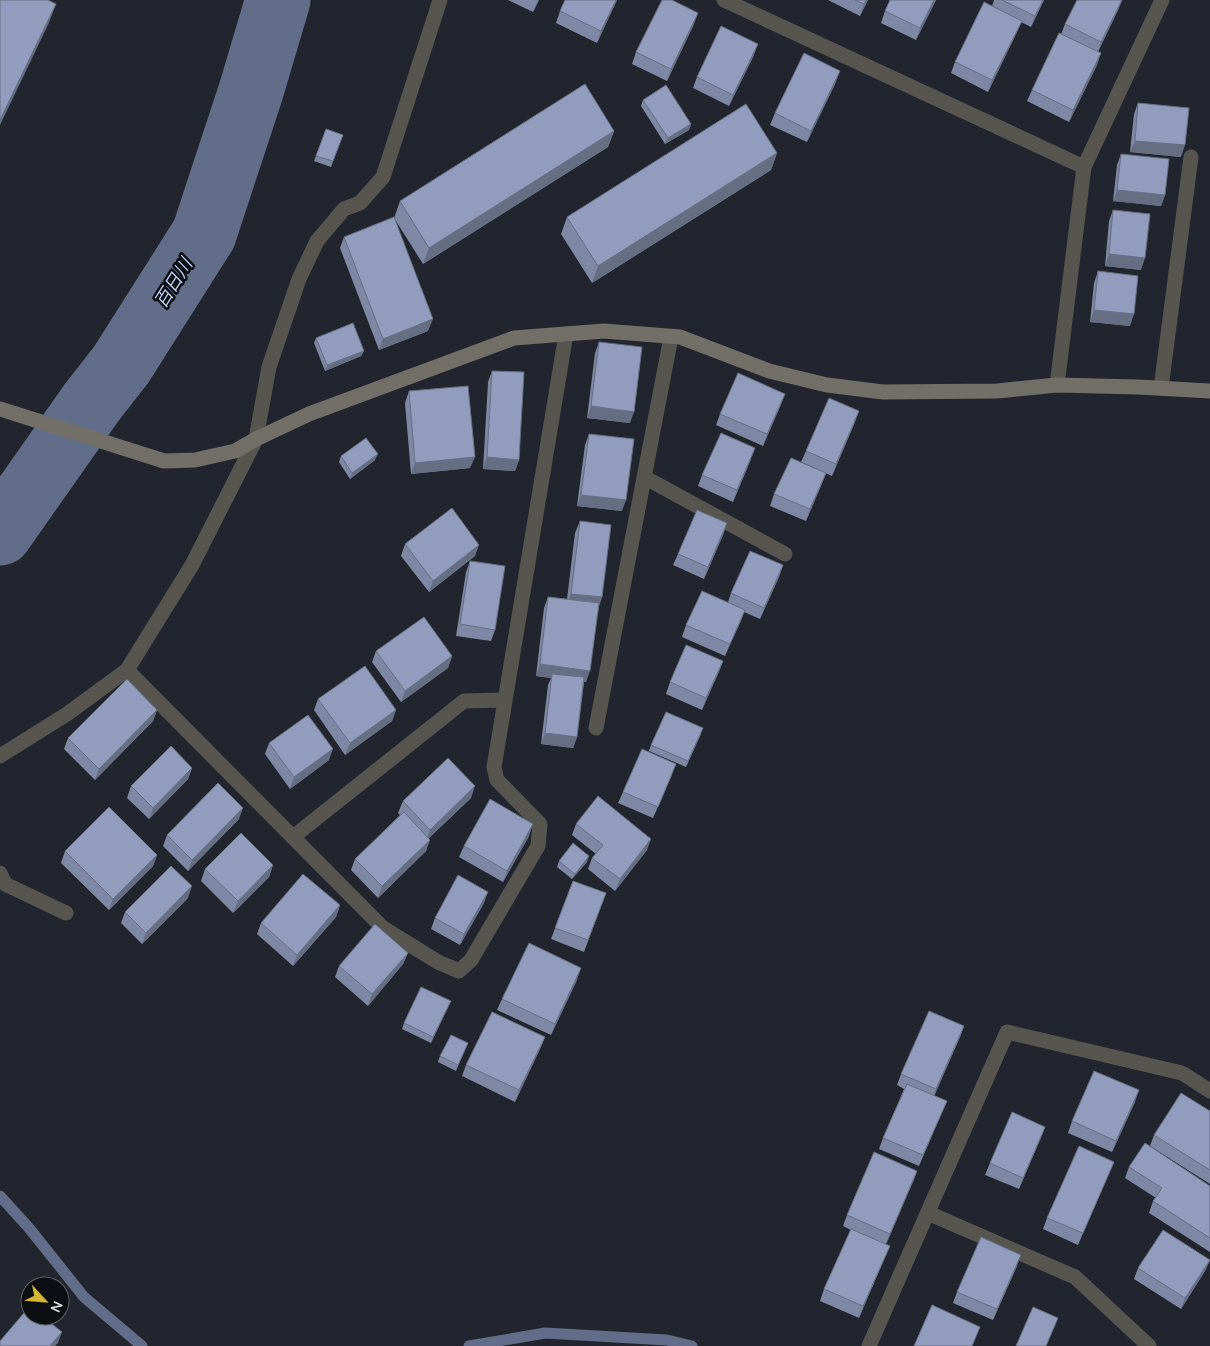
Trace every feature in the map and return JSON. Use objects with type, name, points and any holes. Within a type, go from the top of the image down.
[{"type":"street","points":[[0,756],[67,714],[127,670],[192,565],[256,438],[269,368],[299,279],[317,241],[344,209],[360,203],[382,177],[440,0]]},
{"type":"street","points":[[724,0],[1084,167]]},
{"type":"street","points":[[1057,386],[1084,167],[1162,0]]},
{"type":"street","points":[[1161,388],[1191,157]]},
{"type":"street","points":[[0,409],[164,461],[195,460],[235,451],[256,438],[309,414],[514,338],[604,331],[680,337],[769,371],[827,385],[883,392],[997,391],[1057,386],[1210,391]]},
{"type":"street","points":[[127,670],[383,928],[438,962],[459,971],[471,960],[538,846],[540,824],[497,780],[494,766],[566,334]]},
{"type":"street","points":[[596,728],[671,337]]},
{"type":"street","points":[[644,477],[785,554]]},
{"type":"street","points":[[293,836],[464,702],[504,700]]},
{"type":"street","points":[[0,873],[6,884],[66,913]]},
{"type":"street","points":[[870,1346],[1007,1032],[1182,1073],[1210,1091]]},
{"type":"street","points":[[928,1213],[1074,1278],[1149,1346]]},
{"type":"building","points":[[0,0],[48,0],[56,4],[0,120]]},
{"type":"building","points":[[565,0],[616,0],[601,31],[560,11]]},
{"type":"building","points":[[662,0],[672,0],[698,13],[671,69],[636,52]]},
{"type":"building","points":[[855,0],[866,0],[864,4]]},
{"type":"building","points":[[890,0],[934,0],[920,28],[885,11]]},
{"type":"building","points":[[1002,0],[1043,0],[1035,16]]},
{"type":"building","points":[[1077,0],[1122,0],[1101,42],[1065,24]]},
{"type":"building","points":[[984,2],[1022,21],[992,80],[955,62]]},
{"type":"building","points":[[721,26],[758,44],[733,95],[697,77]]},
{"type":"building","points":[[1059,33],[1101,53],[1073,110],[1032,90]]},
{"type":"building","points":[[804,53],[840,71],[811,131],[775,113]]},
{"type":"building","points":[[585,84],[614,131],[429,248],[400,201]]},
{"type":"building","points":[[666,85],[691,124],[668,138],[643,100]]},
{"type":"building","points":[[1138,103],[1189,108],[1185,145],[1135,141]]},
{"type":"building","points":[[746,104],[777,153],[598,266],[567,217]]},
{"type":"building","points":[[326,129],[343,135],[333,161],[316,156]]},
{"type":"building","points":[[1121,154],[1169,159],[1165,195],[1117,190]]},
{"type":"building","points":[[1113,210],[1150,214],[1145,258],[1109,254]]},
{"type":"building","points":[[394,217],[433,319],[383,339],[344,237]]},
{"type":"building","points":[[1098,271],[1138,276],[1134,314],[1094,310]]},
{"type":"building","points":[[353,323],[364,351],[327,365],[316,338]]},
{"type":"building","points":[[599,342],[642,347],[634,412],[591,406]]},
{"type":"building","points":[[492,371],[524,372],[519,460],[487,457]]},
{"type":"building","points":[[738,373],[785,394],[767,434],[720,414]]},
{"type":"building","points":[[468,386],[475,457],[415,463],[409,391]]},
{"type":"building","points":[[829,398],[859,411],[836,464],[806,451]]},
{"type":"building","points":[[721,433],[755,448],[737,490],[702,475]]},
{"type":"building","points":[[589,434],[634,439],[626,500],[581,495]]},
{"type":"building","points":[[366,438],[378,454],[352,473],[341,456]]},
{"type":"building","points":[[791,458],[826,473],[810,509],[774,494]]},
{"type":"building","points":[[452,508],[479,545],[433,581],[405,544]]},
{"type":"building","points":[[697,510],[727,523],[708,567],[678,554]]},
{"type":"building","points":[[580,521],[611,525],[602,597],[571,594]]},
{"type":"building","points":[[750,551],[783,565],[764,608],[731,593]]},
{"type":"building","points":[[470,561],[505,566],[495,630],[460,624]]},
{"type":"building","points":[[702,591],[745,610],[730,644],[686,625]]},
{"type":"building","points":[[548,597],[599,603],[590,671],[540,664]]},
{"type":"building","points":[[424,617],[452,656],[405,691],[376,651]]},
{"type":"building","points":[[686,645],[723,661],[706,698],[670,682]]},
{"type":"building","points":[[365,666],[396,710],[350,743],[318,699]]},
{"type":"building","points":[[552,674],[584,677],[577,737],[545,733]]},
{"type":"building","points":[[127,679],[157,710],[99,769],[68,738]]},
{"type":"building","points":[[666,712],[703,728],[688,761],[651,745]]},
{"type":"building","points":[[308,715],[333,749],[294,777],[269,743]]},
{"type":"building","points":[[171,746],[192,768],[153,808],[131,786]]},
{"type":"building","points":[[642,749],[676,764],[658,807],[623,792]]},
{"type":"building","points":[[448,758],[475,786],[430,830],[403,801]]},
{"type":"building","points":[[218,783],[243,808],[192,860],[167,835]]},
{"type":"building","points":[[598,796],[651,839],[620,879],[592,858],[603,845],[576,824]]},
{"type":"building","points":[[490,799],[533,824],[507,871],[464,846]]},
{"type":"building","points":[[109,807],[157,855],[113,899],[65,851]]},
{"type":"building","points":[[404,812],[430,840],[382,886],[355,859]]},
{"type":"building","points":[[241,833],[273,865],[238,901],[205,869]]},
{"type":"building","points":[[573,843],[589,856],[575,874],[559,861]]},
{"type":"building","points":[[171,866],[192,886],[146,933],[125,912]]},
{"type":"building","points":[[303,874],[340,905],[297,955],[261,923]]},
{"type":"building","points":[[458,875],[488,892],[464,934],[435,918]]},
{"type":"building","points":[[573,881],[606,893],[588,940],[555,928]]},
{"type":"building","points":[[375,924],[408,953],[372,994],[339,966]]},
{"type":"building","points":[[529,943],[581,968],[555,1024],[502,999]]},
{"type":"building","points":[[421,987],[451,1001],[433,1037],[404,1023]]},
{"type":"building","points":[[929,1011],[964,1026],[936,1089],[901,1074]]},
{"type":"building","points":[[492,1012],[545,1037],[519,1090],[466,1065]]},
{"type":"building","points":[[451,1035],[468,1043],[458,1065],[440,1056]]},
{"type":"building","points":[[1094,1071],[1139,1090],[1116,1141],[1072,1121]]},
{"type":"building","points":[[907,1084],[947,1101],[923,1155],[883,1138]]},
{"type":"building","points":[[1181,1093],[1210,1111],[1210,1170],[1154,1135]]},
{"type":"building","points":[[1012,1112],[1045,1127],[1023,1178],[990,1163]]},
{"type":"building","points":[[1145,1143],[1210,1186],[1210,1238],[1153,1201],[1162,1188],[1129,1167]]},
{"type":"building","points":[[1079,1146],[1114,1162],[1083,1233],[1047,1218]]},
{"type":"building","points":[[874,1152],[917,1171],[890,1234],[847,1215]]},
{"type":"building","points":[[851,1229],[890,1246],[863,1306],[824,1289]]},
{"type":"building","points":[[1163,1230],[1210,1260],[1185,1298],[1138,1268]]},
{"type":"building","points":[[981,1237],[1021,1255],[997,1309],[957,1292]]},
{"type":"building","points":[[932,1305],[980,1327],[972,1346],[914,1346]]},
{"type":"building","points":[[1033,1307],[1058,1318],[1046,1346],[1016,1346]]},
{"type":"building","points":[[20,1318],[20,1326],[54,1326],[62,1332],[50,1346],[0,1346],[0,1341]]},
{"type":"waterway","name":"百日川","points":[[0,533],[92,402],[121,365],[204,234],[251,91],[278,0]]},
{"type":"waterway","points":[[0,1196],[29,1228],[84,1297],[142,1346]]},
{"type":"waterway","points":[[469,1346],[545,1333],[667,1340],[692,1346]]}]
